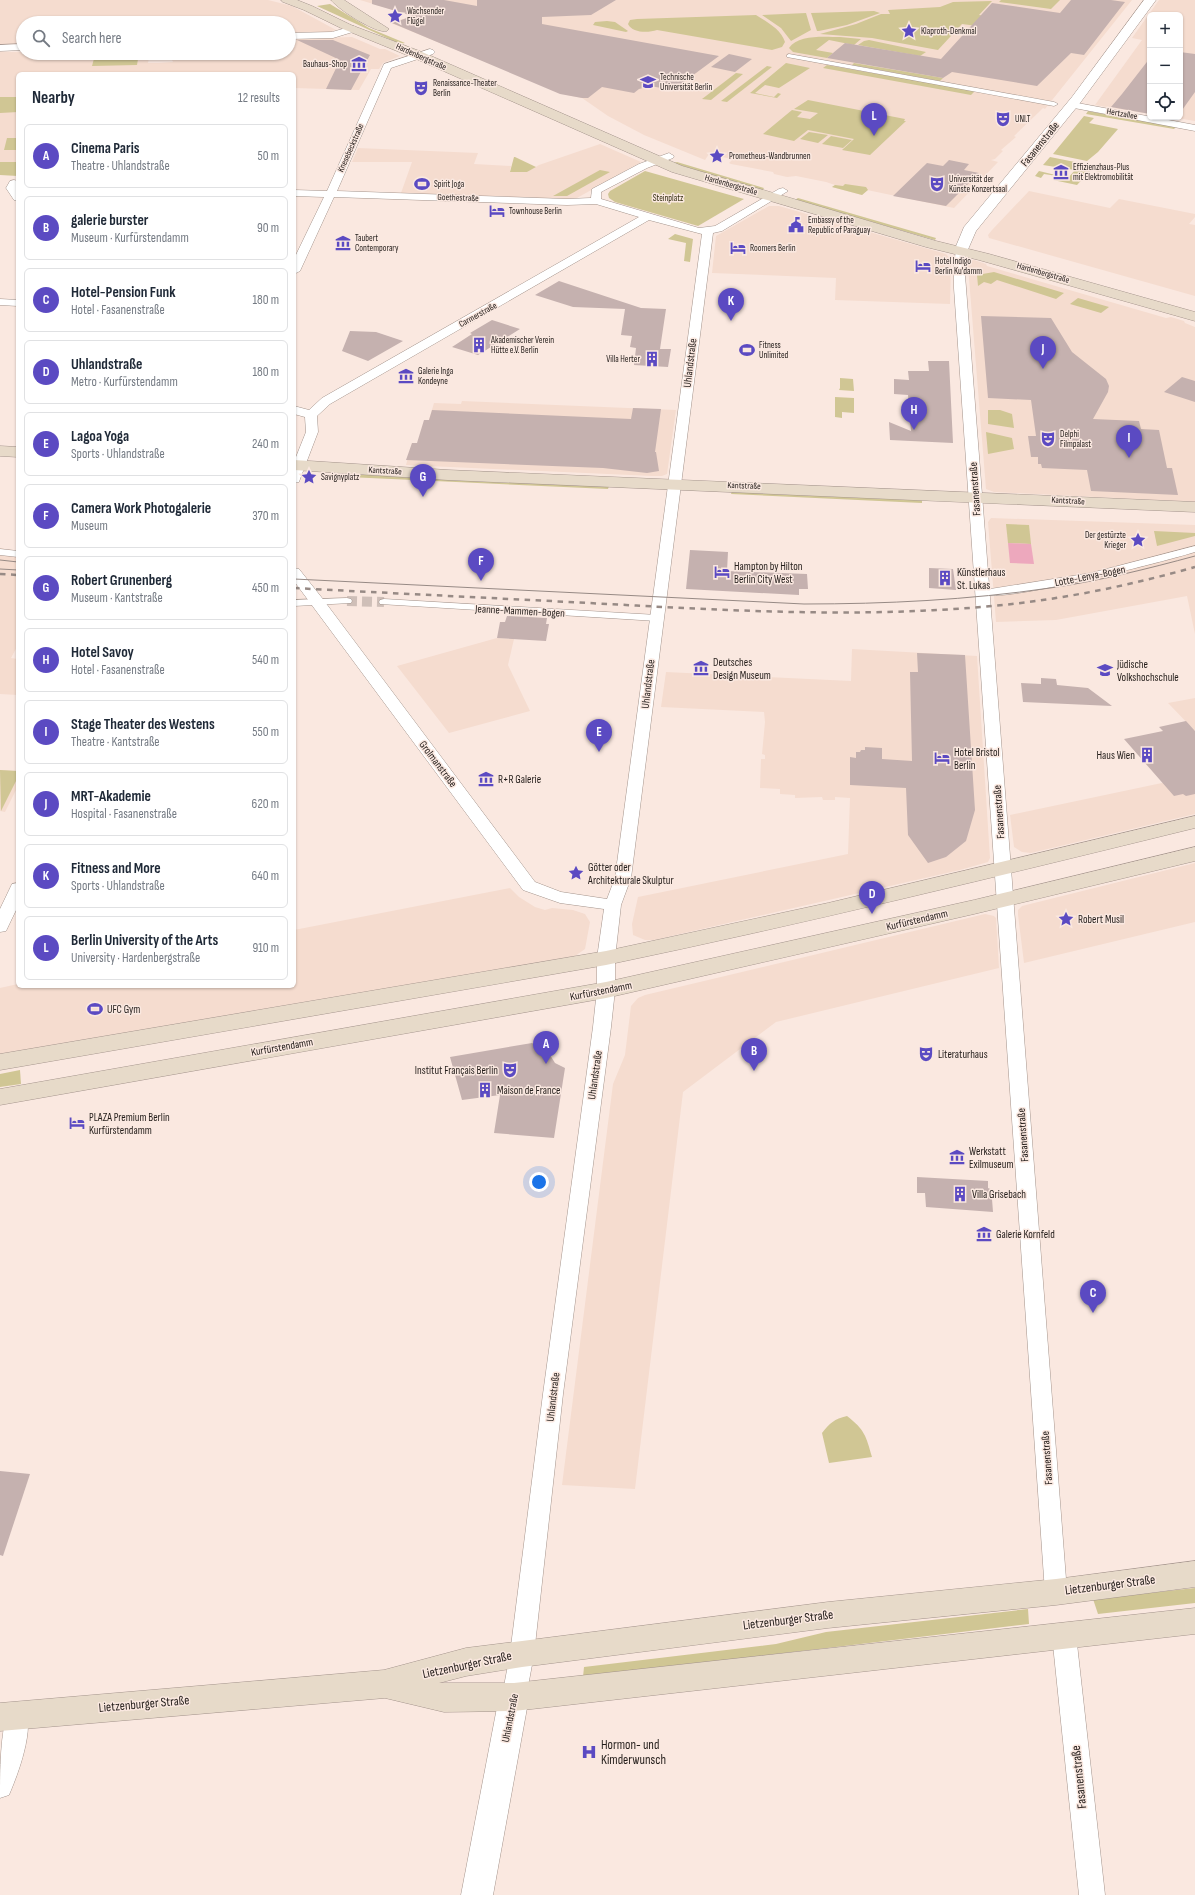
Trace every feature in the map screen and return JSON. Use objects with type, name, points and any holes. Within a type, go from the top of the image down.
[{"type":"main road","name":"Hardenbergstraße","points":[[287,0],[308,8],[353,30],[424,53],[663,158],[684,171],[778,194],[962,246],[1195,317]]},
{"type":"main road","name":"Hardenbergstraße","points":[[336,0],[354,13],[424,53]]},
{"type":"main road","name":"Hardenbergstraße","points":[[962,246],[1043,263],[1070,273],[1195,309]]},
{"type":"main road","points":[[0,451],[16,452]]},
{"type":"main road","points":[[0,466],[16,467]]},
{"type":"main road","name":"Kantstraße","points":[[296,472],[976,504],[1195,520]]},
{"type":"main road","name":"Kantstraße","points":[[976,504],[1195,507]]},
{"type":"main road","points":[[0,1062],[606,958],[690,941],[1195,822]]},
{"type":"main road","name":"Kurfürstendamm","points":[[0,1096],[606,990],[1004,900],[1195,854]]},
{"type":"main road","name":"Lietzenburger Straße","points":[[8,1716],[384,1684],[466,1662],[522,1654],[821,1616],[1056,1592],[1195,1574]]},
{"type":"main road","name":"Lietzenburger Straße","points":[[384,1684],[444,1698],[514,1698],[1195,1621]]},
{"type":"street","name":"Fasanenstraße","points":[[1056,1592],[1018,1054],[1004,900],[984,593],[976,504],[959,263],[962,246],[969,230],[1072,105],[1150,0]]},
{"type":"street","points":[[296,36],[333,35],[353,30]]},
{"type":"street","points":[[0,48],[16,47]]},
{"type":"street","name":"Knesebeckstraße","points":[[296,267],[330,194],[386,66],[424,53]]},
{"type":"street","points":[[790,56],[1054,104]]},
{"type":"street","name":"Hertzallee","points":[[1072,105],[1195,128]]},
{"type":"street","points":[[663,158],[596,191],[595,197],[598,201],[699,231],[708,232],[718,229],[778,194]]},
{"type":"street","points":[[0,182],[16,183]]},
{"type":"street","points":[[16,183],[11,188],[16,195]]},
{"type":"street","name":"Goethestraße","points":[[296,193],[567,202],[598,201]]},
{"type":"street","name":"Carmerstraße","points":[[311,415],[326,401],[648,216]]},
{"type":"street","name":"Uhlandstraße","points":[[476,1895],[522,1654],[553,1394],[606,990],[606,958],[613,905],[623,878],[708,232]]},
{"type":"street","points":[[0,302],[16,303]]},
{"type":"street","points":[[296,411],[311,415],[313,426],[312,432],[296,470]]},
{"type":"street","name":"Lotte-Lenya-Bogen","points":[[984,593],[1041,585],[1118,571],[1195,549]]},
{"type":"street","points":[[0,552],[16,554]]},
{"type":"street","name":"Grolmanstraße","points":[[296,575],[529,886],[544,894],[559,898],[613,905]]},
{"type":"street","points":[[296,603],[347,601]]},
{"type":"street","name":"Jeanne-Mammen-Bogen","points":[[384,602],[657,618]]},
{"type":"street","points":[[1,921],[16,892]]},
{"type":"street","name":"Fasanenstraße","points":[[1064,1635],[1092,1895]]},
{"type":"street","points":[[0,1787],[13,1749],[8,1716]]},
{"type":"shaded area","points":[[0,0],[268,0],[292,6],[336,30],[329,32],[296,34],[296,16],[16,16],[16,44],[0,45]]},
{"type":"shaded area","name":"Technische Universität Berlin","points":[[360,0],[1132,0],[1045,109],[1043,108],[1014,136],[1016,137],[1001,150],[1003,151],[995,159],[991,160],[998,162],[954,208],[867,190],[862,195],[832,187],[835,185],[826,182],[796,176],[787,177],[774,174],[773,172],[731,164],[729,163],[733,159],[709,154],[705,160],[644,135],[608,116],[582,98],[567,95],[391,23],[413,16]]},
{"type":"shaded area","points":[[1159,0],[1195,0],[1195,121],[1183,119],[1183,12],[1150,12]]},
{"type":"shaded area","points":[[1147,17],[1147,114],[1095,105],[1142,40],[1132,38]]},
{"type":"shaded area","points":[[352,37],[400,56],[383,63],[379,69],[371,69],[359,90],[296,88],[296,72],[16,72],[16,162],[0,162],[0,52],[16,52],[16,60],[149,60],[148,63],[159,63],[173,62],[172,60],[296,60],[296,39]]},
{"type":"shaded area","points":[[600,144],[641,162],[573,199],[401,193],[412,162],[352,162],[358,148],[478,153],[474,164],[511,166],[510,171],[527,172],[539,165]]},
{"type":"shaded area","points":[[1029,191],[1110,208],[1119,199],[1195,214],[1195,217],[1189,224],[1195,225],[1195,296],[989,238],[988,235],[992,230]]},
{"type":"shaded area","points":[[769,206],[779,206],[946,254],[951,260],[950,304],[835,300],[836,278],[712,273],[716,236]]},
{"type":"shaded area","points":[[974,260],[986,264],[987,266],[1166,318],[1171,317],[1184,321],[1185,323],[1195,327],[1195,502],[994,492],[986,489],[968,266],[969,261]]},
{"type":"shaded area","points":[[462,401],[676,410],[667,474],[662,476],[652,476],[406,465],[412,443],[422,443],[434,403],[461,404]]},
{"type":"shaded area","points":[[991,518],[1195,525],[1195,634],[1187,596],[1056,620],[996,622],[988,522]]},
{"type":"shaded area","points":[[1008,543],[1031,544],[1034,564],[1010,563]]},
{"type":"shaded area","points":[[0,548],[16,551],[16,649],[11,658],[16,659],[16,695],[0,694]]},
{"type":"shaded area","points":[[497,638],[514,639],[508,665],[530,711],[449,733],[397,666]]},
{"type":"shaded area","points":[[852,649],[977,656],[990,858],[988,862],[960,870],[654,940],[645,940],[633,935],[632,924],[638,897],[848,854],[850,798],[835,797],[835,800],[823,800],[822,797],[795,798],[795,795],[780,794],[780,789],[760,788],[761,759],[765,759],[765,755],[762,754],[765,722],[764,712],[661,707],[666,672],[851,681]]},
{"type":"shaded area","points":[[1195,698],[1195,731],[1168,703]]},
{"type":"shaded area","points":[[0,770],[16,771],[16,790],[5,812],[0,811]]},
{"type":"shaded area","points":[[1195,776],[1195,814],[1031,853],[1022,852],[1014,847],[1010,815]]},
{"type":"shaded area","points":[[1195,863],[1195,922],[1024,963],[1018,915],[1018,910],[1022,906]]},
{"type":"shaded area","points":[[510,888],[519,897],[535,907],[545,910],[552,908],[573,910],[585,914],[590,922],[585,949],[575,956],[0,1054],[0,988],[16,984],[16,988],[296,988],[296,930]]},
{"type":"shaded area","points":[[985,914],[996,918],[999,968],[776,1022],[683,1092],[635,1489],[562,1485],[613,1084],[625,1055],[631,1006],[638,998],[645,995]]},
{"type":"green space","points":[[1001,0],[1060,0],[1051,9],[999,2]]},
{"type":"green space","points":[[992,1],[979,15],[1028,22],[1021,32],[962,24],[938,50],[872,38],[820,34],[856,24],[881,14],[890,14],[888,10],[940,7],[953,2]]},
{"type":"green space","points":[[330,4],[369,28],[405,43],[400,44],[317,6]]},
{"type":"green space","points":[[874,11],[880,13],[847,25],[819,31],[817,31],[811,13]]},
{"type":"green space","points":[[806,13],[811,30],[791,41],[781,28],[762,15]]},
{"type":"green space","points":[[756,15],[773,26],[780,33],[785,42],[782,47],[772,50],[657,30],[641,32],[633,29],[628,24],[630,20],[637,19]]},
{"type":"green space","points":[[595,22],[615,22],[628,31],[626,32],[593,25]]},
{"type":"green space","points":[[840,37],[861,39],[854,45],[829,40],[816,50],[833,53],[827,58],[793,52],[789,48],[799,40],[805,38]]},
{"type":"green space","points":[[869,40],[926,52],[920,56],[858,45]]},
{"type":"green space","points":[[94,60],[138,60],[137,65],[92,66]]},
{"type":"green space","points":[[786,63],[810,68],[779,88],[765,85],[755,93],[774,97],[778,93],[781,94],[777,98],[750,93]]},
{"type":"green space","points":[[854,63],[943,78],[940,81],[852,65]]},
{"type":"green space","points":[[827,65],[975,91],[971,95],[823,68]]},
{"type":"green space","points":[[767,66],[772,67],[727,102],[721,101]]},
{"type":"green space","points":[[736,73],[743,74],[711,100],[702,99]]},
{"type":"green space","points":[[0,97],[16,97],[16,112],[0,113]]},
{"type":"green space","points":[[808,100],[905,119],[904,121],[906,121],[870,155],[842,150],[854,139],[808,130],[794,141],[763,134],[792,110],[802,112],[797,117],[810,119],[818,113],[794,109]]},
{"type":"green space","points":[[1088,111],[1176,127],[1174,129],[1086,114]]},
{"type":"green space","points":[[1084,116],[1094,118],[1089,123],[1118,129],[1098,152],[1087,161],[1053,154]]},
{"type":"green space","points":[[809,132],[828,135],[818,143],[800,139]]},
{"type":"green space","points":[[831,136],[852,140],[843,148],[822,144]]},
{"type":"green space","points":[[7,138],[16,138],[16,150],[4,150]]},
{"type":"green space","points":[[514,157],[536,167],[527,172],[510,172]]},
{"type":"green space","points":[[1050,157],[1105,168],[1101,172],[1091,170],[1077,185],[1053,180],[1057,176],[1044,174],[1041,178],[1035,176],[1039,171],[1068,178],[1075,170],[1043,165]]},
{"type":"green space","points":[[0,162],[16,162],[16,176],[0,175]]},
{"type":"green space","points":[[677,162],[764,188],[762,191],[673,163]]},
{"type":"green space","points":[[600,170],[610,172],[567,196],[553,196]]},
{"type":"green space","name":"Steinplatz","points":[[645,171],[744,199],[698,226],[615,202],[609,198],[608,194],[610,191]]},
{"type":"green space","points":[[845,184],[866,187],[868,190],[862,195],[832,187],[835,185],[843,186]]},
{"type":"green space","points":[[798,198],[936,238],[935,240],[795,200]]},
{"type":"green space","points":[[675,234],[693,239],[690,262],[684,261],[686,243],[668,239]]},
{"type":"green space","points":[[994,272],[1064,293],[1056,299],[997,280],[991,284],[984,282],[978,286],[977,275]]},
{"type":"green space","points":[[1078,298],[1109,307],[1101,313],[1070,304]]},
{"type":"green space","points":[[840,378],[853,379],[854,391],[839,390]]},
{"type":"green space","points":[[835,397],[854,398],[854,413],[842,412],[842,418],[835,417]]},
{"type":"green space","points":[[988,410],[1000,410],[1012,414],[1014,428],[988,424]]},
{"type":"green space","points":[[986,432],[1012,438],[1014,449],[988,454]]},
{"type":"green space","points":[[349,474],[609,486],[608,489],[348,477]]},
{"type":"green space","points":[[732,491],[922,499],[922,503],[731,494]]},
{"type":"green space","points":[[1006,524],[1029,525],[1031,544],[1008,543]]},
{"type":"green space","points":[[1154,531],[1195,533],[1195,536],[1157,546]]},
{"type":"green space","points":[[0,770],[16,771],[16,781],[1,811]]},
{"type":"green space","points":[[20,1070],[21,1084],[0,1087],[0,1074]]},
{"type":"green space","points":[[847,1416],[858,1425],[864,1434],[872,1457],[829,1463],[822,1433],[833,1422]]},
{"type":"green space","points":[[1195,1588],[1195,1603],[1098,1614],[1093,1599]]},
{"type":"green space","points":[[1028,1609],[1029,1624],[583,1677],[584,1667],[776,1644],[826,1632]]},
{"type":"building","points":[[372,0],[444,0],[477,6],[477,0],[616,0],[591,15],[542,17],[542,24],[719,56],[673,90],[650,86],[639,89],[634,93],[602,87],[588,98],[582,98],[560,94],[392,23],[413,16],[372,4]]},
{"type":"building","points":[[1071,0],[1111,0],[1125,2],[1084,55],[1071,53],[1037,86],[952,72],[943,78],[827,58],[845,43],[941,59],[992,3],[1060,13]]},
{"type":"building","points":[[297,40],[333,40],[370,55],[351,90],[326,89],[340,60]]},
{"type":"building","points":[[1183,52],[1195,54],[1195,92],[1183,109]]},
{"type":"building","points":[[729,54],[752,59],[735,72],[711,67]]},
{"type":"building","points":[[1147,62],[1147,113],[1111,107]]},
{"type":"building","name":"Universität der Künste Konzertsaal","points":[[949,160],[969,164],[964,170],[979,173],[946,206],[893,196],[927,163],[943,166]]},
{"type":"building","points":[[559,281],[641,308],[666,309],[660,349],[671,349],[668,367],[634,365],[636,348],[630,347],[632,336],[621,335],[625,309],[573,307],[535,295]]},
{"type":"building","points":[[981,316],[1051,318],[1072,352],[1106,379],[1109,386],[1108,392],[1093,419],[1139,421],[1141,429],[1159,430],[1167,468],[1172,468],[1178,495],[1091,491],[1087,470],[1042,468],[1041,464],[1038,464],[1038,457],[1031,457],[1028,436],[1036,436],[1031,400],[988,398]]},
{"type":"building","points":[[492,320],[520,329],[478,355],[452,347],[472,334],[470,333]]},
{"type":"building","points":[[350,331],[376,332],[403,341],[368,361],[342,351]]},
{"type":"building","points":[[928,361],[949,361],[953,443],[890,440],[889,422],[911,431],[908,395],[894,394],[894,379],[909,380],[908,371],[929,371]]},
{"type":"building","points":[[1182,377],[1195,381],[1195,402],[1164,392]]},
{"type":"building","points":[[633,408],[661,409],[655,452],[659,471],[647,473],[603,468],[406,460],[412,443],[417,443],[424,420],[429,420],[432,410],[631,419]]},
{"type":"building","name":"Hampton by Hilton Berlin City West","points":[[690,550],[728,552],[727,571],[807,574],[808,589],[799,589],[799,595],[686,589]]},
{"type":"building","points":[[929,568],[953,569],[956,590],[929,588]]},
{"type":"building","points":[[507,616],[547,618],[546,624],[549,624],[546,641],[497,638],[500,622],[505,622]]},
{"type":"building","name":"Hotel Bristol Berlin","points":[[917,653],[965,655],[975,810],[966,841],[946,857],[928,863],[908,835],[906,788],[850,785],[850,757],[856,758],[856,752],[865,750],[865,747],[882,748],[882,759],[912,761],[910,672],[918,672]]},
{"type":"building","points":[[1041,678],[1056,679],[1057,685],[1088,688],[1112,706],[1023,702],[1021,683],[1041,684]]},
{"type":"building","name":"Haus Wien","points":[[1186,721],[1195,731],[1195,794],[1174,796],[1124,739],[1163,731],[1159,727]]},
{"type":"building","name":"Maison de France","points":[[532,1043],[550,1055],[555,1063],[565,1068],[554,1138],[494,1133],[500,1095],[462,1100],[450,1057]]},
{"type":"building","name":"Villa Grisebach","points":[[917,1177],[988,1181],[988,1188],[997,1192],[992,1199],[993,1212],[926,1207],[925,1193],[917,1193]]},
{"type":"building","points":[[0,1471],[30,1474],[3,1556],[0,1555]]},
{"type":"tunnel","points":[[347,601],[384,602]]},
{"type":"tram line","points":[[296,579],[804,604],[866,603],[988,596],[1050,588],[1087,582],[1159,566],[1195,556]]},
{"type":"tram line","points":[[0,560],[16,562]]},
{"type":"tram line","points":[[0,569],[16,570]]},
{"type":"railway","points":[[296,588],[723,610],[819,612],[916,611],[1012,604],[1058,598],[1150,579],[1195,567]]},
{"type":"railway","points":[[0,574],[16,575]]},
{"type":"place","name":"Wachsender Flügel","points":[[395,16]]},
{"type":"place","name":"Klaproth-Denkmal","points":[[909,31]]},
{"type":"place","name":"Bauhaus-Shop","points":[[359,64]]},
{"type":"place","name":"Technische Universität Berlin","points":[[648,82]]},
{"type":"place","name":"Renaissance-Theater Berlin","points":[[421,88]]},
{"type":"place","name":"UNI.T","points":[[1003,119]]},
{"type":"place","name":"Berlin University of the Arts","points":[[874,136]]},
{"type":"place","name":"Prometheus-Wandbrunnen","points":[[717,156]]},
{"type":"place","name":"Effizienzhaus-Plus mit Elektromobilität","points":[[1061,172]]},
{"type":"place","name":"Spirit Joga","points":[[422,184]]},
{"type":"place","name":"Universität der Künste Konzertsaal","points":[[937,184]]},
{"type":"place","name":"Townhouse Berlin","points":[[497,211]]},
{"type":"place","name":"Embassy of the Republic of Paraguay","points":[[796,225]]},
{"type":"place","name":"Taubert Contemporary","points":[[343,243]]},
{"type":"place","name":"Roomers Berlin","points":[[738,248]]},
{"type":"place","name":"Hotel Indigo Berlin Ku'damm","points":[[923,266]]},
{"type":"place","name":"Fitness and More","points":[[731,321]]},
{"type":"place","name":"Akademischer Verein Hütte e.V. Berlin","points":[[479,345]]},
{"type":"place","name":"Fitness Unlimited","points":[[747,350]]},
{"type":"place","name":"Villa Herter","points":[[652,359]]},
{"type":"place","name":"MRT-Akademie","points":[[1043,369]]},
{"type":"place","name":"Galerie Inga Kondeyne","points":[[406,376]]},
{"type":"place","name":"Hotel Savoy","points":[[914,430]]},
{"type":"place","name":"Delphi Filmpalast","points":[[1048,439]]},
{"type":"place","name":"Stage Theater des Westens","points":[[1129,458]]},
{"type":"place","name":"Savignyplatz","points":[[309,477]]},
{"type":"place","name":"Robert Grunenberg","points":[[423,497]]},
{"type":"place","name":"Der gestürzte Krieger","points":[[1138,540]]},
{"type":"place","name":"Hampton by Hilton Berlin City West","points":[[722,572]]},
{"type":"place","name":"Künstlerhaus St. Lukas","points":[[945,578]]},
{"type":"place","name":"Camera Work Photogalerie","points":[[481,581]]},
{"type":"place","name":"Deutsches Design Museum","points":[[701,668]]},
{"type":"place","name":"Jüdische Volkshochschule","points":[[1105,670]]},
{"type":"place","name":"Lagoa Yoga","points":[[599,752]]},
{"type":"place","name":"Haus Wien","points":[[1147,755]]},
{"type":"place","name":"Hotel Bristol Berlin","points":[[942,758]]},
{"type":"place","name":"R+R Galerie","points":[[486,779]]},
{"type":"place","name":"Götter oder Architekturale Skulptur","points":[[576,873]]},
{"type":"place","name":"Uhlandstraße","points":[[872,914]]},
{"type":"place","name":"Robert Musil","points":[[1066,919]]},
{"type":"place","name":"UFC Gym","points":[[95,1009]]},
{"type":"place","name":"Literaturhaus","points":[[926,1054]]},
{"type":"place","name":"Cinema Paris","points":[[546,1064]]},
{"type":"place","name":"Institut Français Berlin","points":[[510,1070]]},
{"type":"place","name":"galerie burster","points":[[754,1071]]},
{"type":"place","name":"Maison de France","points":[[485,1090]]},
{"type":"place","name":"PLAZA Premium Berlin Kurfürstendamm","points":[[77,1123]]},
{"type":"place","name":"Werkstatt Exilmuseum","points":[[957,1157]]},
{"type":"place","name":"Villa Grisebach","points":[[960,1194]]},
{"type":"place","name":"Galerie Kornfeld","points":[[984,1234]]},
{"type":"place","name":"Hotel-Pension Funk","points":[[1093,1313]]},
{"type":"place","name":"Hormon- und Kimderwunsch","points":[[589,1752]]}]
